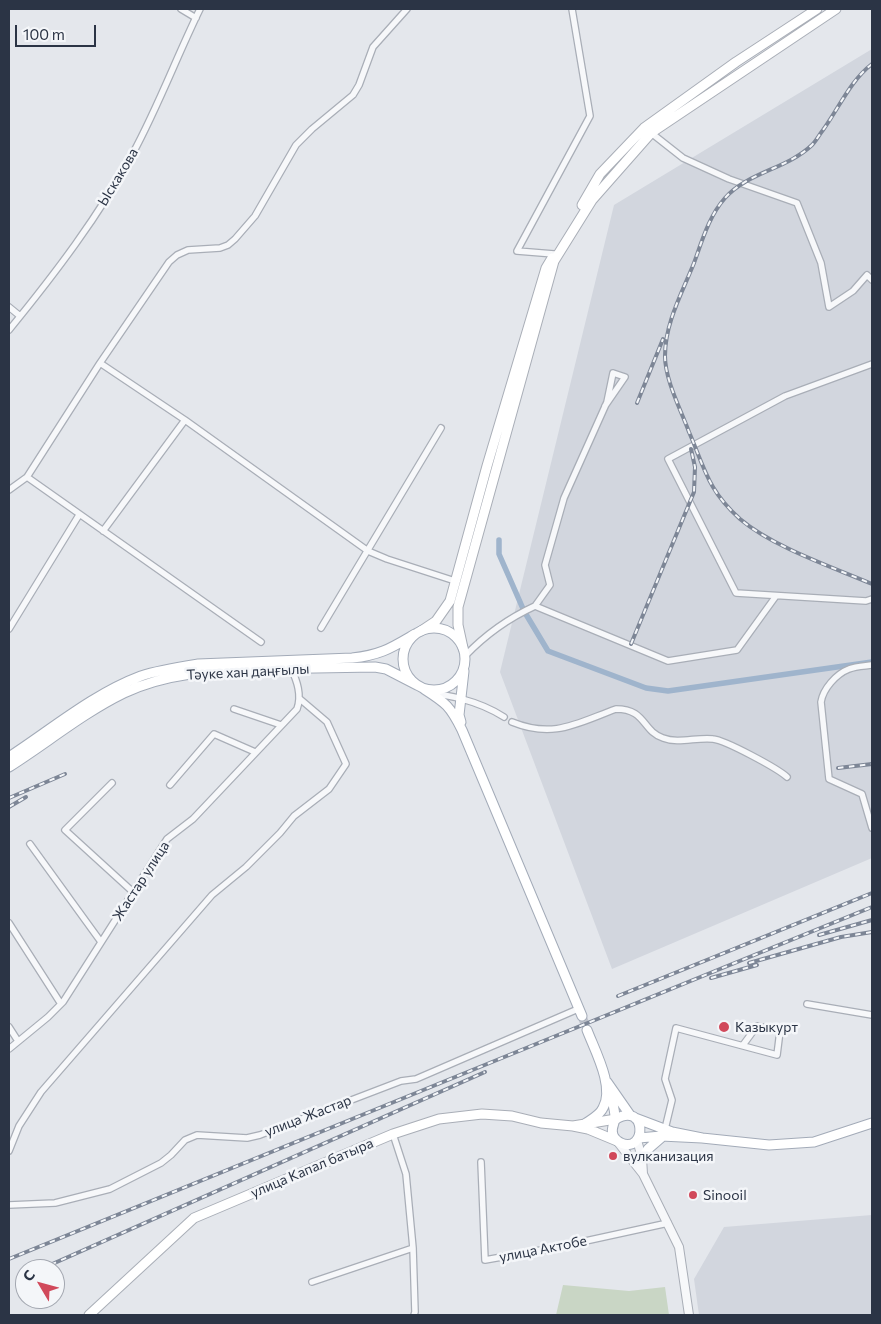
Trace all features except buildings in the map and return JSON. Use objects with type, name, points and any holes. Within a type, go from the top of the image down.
[{"type":"main road","points":[[418,632],[434,628],[446,630],[456,637],[464,656],[461,675],[445,689],[424,688],[408,677],[403,666],[403,654],[407,643],[418,632],[436,621],[450,601],[487,466],[546,268],[600,174],[648,131],[736,62],[817,9]]},
{"type":"main road","points":[[580,1013],[462,730],[459,715],[464,656],[458,625],[458,607],[554,261],[592,200],[648,131],[836,9]]},
{"type":"main road","name":"Тәуке хан даңғылы","points":[[9,766],[102,705],[124,693],[150,683],[176,676],[208,671],[291,668],[353,663],[385,652],[418,632]]},
{"type":"main road","name":"Тәуке хан даңғылы","points":[[9,757],[95,700],[142,676],[174,667],[198,664],[353,663],[386,669],[424,688],[445,702],[462,730]]},
{"type":"main road","points":[[587,1030],[607,1082],[616,1119]]},
{"type":"main road","points":[[607,1082],[640,1124],[641,1129],[638,1139]]},
{"type":"main road","points":[[586,1123],[604,1108],[607,1082]]},
{"type":"main road","points":[[617,1097],[664,1132]]},
{"type":"main road","name":"улица Капал батыра","points":[[89,1315],[194,1218],[393,1134],[439,1119],[482,1114],[512,1116],[541,1123],[588,1129],[617,1141]]},
{"type":"main road","points":[[654,1125],[632,1116],[620,1116],[616,1119],[612,1132],[617,1141],[626,1144],[664,1132],[769,1145],[814,1142],[872,1123]]},
{"type":"main road","name":"улица Капал батыра","points":[[573,1126],[616,1119]]},
{"type":"main road","points":[[642,1158],[664,1132]]},
{"type":"street","points":[[181,9],[196,18]]},
{"type":"street","name":"Ыскакова","points":[[9,330],[88,226],[118,179],[134,152],[200,9]]},
{"type":"street","points":[[9,490],[27,477],[100,363],[169,262],[177,254],[188,250],[220,248],[228,245],[256,216],[296,145],[353,95],[359,85],[373,47],[407,9]]},
{"type":"street","points":[[554,254],[517,251],[590,116],[572,9]]},
{"type":"street","points":[[648,131],[683,158],[730,179],[797,203],[821,263],[830,307],[853,291],[867,275],[872,280]]},
{"type":"street","points":[[9,307],[20,316]]},
{"type":"street","points":[[100,363],[185,420],[368,551],[455,581]]},
{"type":"street","points":[[872,364],[784,396],[668,459],[736,593],[866,601],[872,599]]},
{"type":"street","points":[[464,656],[483,638],[524,610],[535,606],[550,585],[545,565],[564,498],[605,406],[613,373],[625,377],[605,406]]},
{"type":"street","points":[[103,531],[185,420]]},
{"type":"street","points":[[321,628],[441,428]]},
{"type":"street","points":[[27,477],[261,642]]},
{"type":"street","points":[[9,629],[79,514]]},
{"type":"street","points":[[535,606],[668,661],[737,650],[776,596]]},
{"type":"street","points":[[872,665],[844,672],[824,692],[821,702],[829,779],[862,794],[872,828]]},
{"type":"street","points":[[9,1151],[19,1126],[41,1092],[212,895],[246,867],[294,816],[329,789],[346,764],[327,722],[300,699],[291,668]]},
{"type":"street","points":[[424,688],[440,695],[461,698],[490,708],[504,716]]},
{"type":"street","name":"Жастар улица","points":[[9,1049],[61,1004],[167,839],[193,819],[281,726],[297,708],[300,699]]},
{"type":"street","points":[[234,709],[281,726]]},
{"type":"street","points":[[512,722],[535,730],[564,728],[616,709],[624,709],[635,712],[651,729],[663,738],[713,739],[778,769],[787,777]]},
{"type":"street","points":[[170,784],[214,734],[255,752]]},
{"type":"street","points":[[112,783],[65,830],[134,892]]},
{"type":"street","points":[[30,844],[102,942]]},
{"type":"street","points":[[9,923],[61,1004]]},
{"type":"street","points":[[807,1004],[872,1014]]},
{"type":"street","name":"улица Жастар","points":[[9,1205],[55,1203],[110,1189],[161,1164],[185,1140],[197,1135],[248,1138],[260,1135],[401,1081],[416,1078],[580,1013]]},
{"type":"street","points":[[664,1132],[672,1100],[665,1079],[676,1028],[776,1055],[780,1032],[757,1026],[743,1045]]},
{"type":"street","points":[[9,1027],[18,1041]]},
{"type":"street","points":[[393,1134],[406,1174],[413,1248],[416,1312],[414,1315]]},
{"type":"street","points":[[638,1139],[644,1174]]},
{"type":"street","points":[[617,1141],[644,1174],[679,1247],[689,1315]]},
{"type":"street","name":"улица Актобе","points":[[481,1162],[485,1260],[558,1247],[668,1223]]},
{"type":"street","points":[[312,1282],[413,1248]]},
{"type":"shaded area","points":[[872,49],[872,858],[612,969],[500,672],[614,205]]},
{"type":"shaded area","points":[[872,1215],[872,1315],[699,1315],[694,1279],[724,1227]]},
{"type":"green space","points":[[563,1285],[629,1291],[665,1287],[669,1315],[556,1315]]},
{"type":"waterway","points":[[499,540],[499,554],[524,611],[548,651],[646,688],[668,691],[872,662]]},
{"type":"tunnel","points":[[582,1016],[587,1030]]},
{"type":"railway","points":[[872,64],[857,78],[812,145],[791,160],[756,176],[734,189],[719,205],[706,229],[675,308],[668,332],[665,356],[670,385],[703,467],[709,480],[729,508],[740,519],[769,539],[803,556],[872,584]]},
{"type":"railway","points":[[637,403],[663,339]]},
{"type":"railway","points":[[631,644],[694,492],[695,467],[691,449]]},
{"type":"railway","points":[[838,768],[872,764]]},
{"type":"railway","points":[[9,798],[65,774]]},
{"type":"railway","points":[[9,807],[26,797]]},
{"type":"railway","points":[[618,996],[872,893]]},
{"type":"railway","points":[[9,1259],[872,907]]},
{"type":"railway","points":[[819,935],[872,920]]},
{"type":"railway","points":[[749,963],[841,937],[872,932]]},
{"type":"railway","points":[[711,978],[757,965]]},
{"type":"railway","points":[[64,1259],[485,1072]]},
{"type":"place","name":"Казыкурт","points":[[724,1027]]},
{"type":"place","name":"вулканизация","points":[[613,1156]]},
{"type":"place","name":"Sinooil","points":[[693,1195]]}]
